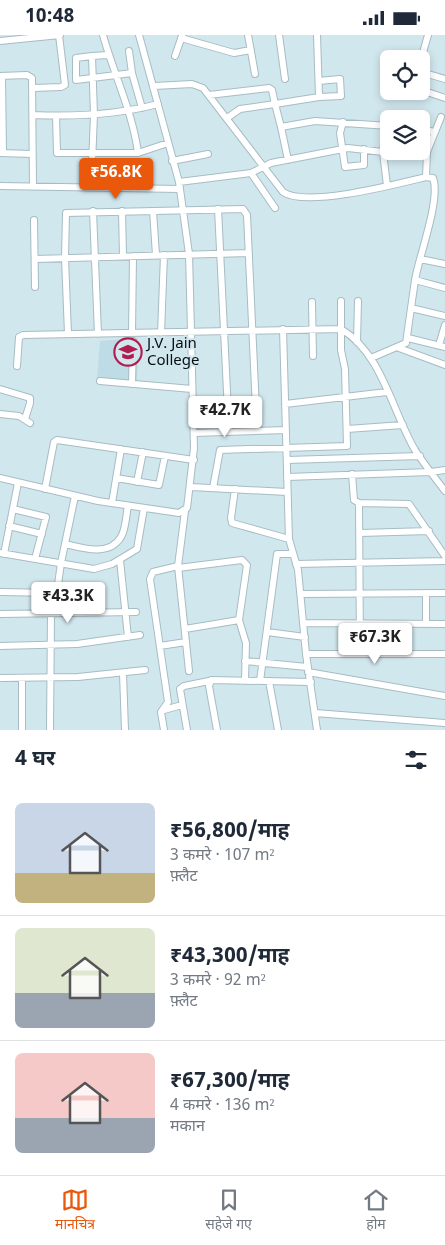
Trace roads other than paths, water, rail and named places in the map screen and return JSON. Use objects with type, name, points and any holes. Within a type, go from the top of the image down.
[{"type":"street","points":[[0,41],[25,36],[59,35],[65,85],[61,87],[33,88]]},
{"type":"street","points":[[103,35],[108,55],[135,131],[138,153]]},
{"type":"street","points":[[139,35],[179,186],[189,254],[194,460],[178,567],[189,671]]},
{"type":"street","points":[[248,35],[255,74]]},
{"type":"street","points":[[279,35],[285,79]]},
{"type":"street","points":[[317,35],[319,97]]},
{"type":"street","points":[[424,50],[428,35]]},
{"type":"street","points":[[175,56],[181,37],[234,53],[251,50]]},
{"type":"street","points":[[129,51],[132,73],[142,108]]},
{"type":"street","points":[[108,55],[76,58],[76,79],[78,81],[116,77],[132,73]]},
{"type":"street","points":[[91,187],[94,115],[92,56]]},
{"type":"street","points":[[430,75],[445,79]]},
{"type":"street","points":[[32,154],[2,153],[1,76],[31,76],[33,88],[33,187]]},
{"type":"street","points":[[227,118],[240,109],[319,97],[340,96],[342,94],[340,79],[319,81]]},
{"type":"street","points":[[154,86],[197,85],[210,95],[282,192],[296,198],[387,186],[426,177],[433,178],[435,191],[414,280],[408,338],[406,343],[398,348],[371,358]]},
{"type":"street","points":[[210,95],[269,88],[272,90],[288,160]]},
{"type":"street","points":[[430,93],[445,98]]},
{"type":"street","points":[[33,115],[94,115],[128,112],[158,104]]},
{"type":"street","points":[[56,116],[56,152],[138,153],[168,143]]},
{"type":"street","points":[[430,143],[441,117]]},
{"type":"street","points":[[281,127],[315,121],[380,125]]},
{"type":"street","points":[[342,122],[340,133],[344,164],[347,168],[364,165],[364,149]]},
{"type":"street","points":[[430,131],[434,132]]},
{"type":"street","points":[[0,186],[179,186],[251,173],[263,166],[342,149],[380,152]]},
{"type":"street","points":[[172,161],[208,153]]},
{"type":"street","points":[[384,160],[387,186]]},
{"type":"street","points":[[426,177],[427,160]]},
{"type":"street","points":[[251,173],[275,208]]},
{"type":"street","points":[[68,334],[65,215],[69,212],[240,208],[246,211],[257,431]]},
{"type":"street","points":[[218,209],[229,432]]},
{"type":"street","points":[[94,211],[98,334]]},
{"type":"street","points":[[122,211],[123,256]]},
{"type":"street","points":[[153,211],[156,255]]},
{"type":"street","points":[[34,220],[35,287]]},
{"type":"street","points":[[35,259],[249,253]]},
{"type":"street","points":[[160,333],[164,255]]},
{"type":"street","points":[[132,333],[133,256]]},
{"type":"street","points":[[420,259],[445,264]]},
{"type":"street","points":[[414,280],[445,288]]},
{"type":"street","points":[[213,488],[220,449],[346,447],[345,369],[342,355],[341,301]]},
{"type":"street","points":[[358,301],[358,342]]},
{"type":"street","points":[[312,302],[313,357]]},
{"type":"street","points":[[411,308],[445,316]]},
{"type":"street","points":[[408,338],[442,346],[445,325]]},
{"type":"street","points":[[17,366],[21,336],[313,328],[341,329],[358,342],[371,358],[420,456],[445,491]]},
{"type":"street","points":[[283,329],[289,539],[296,563],[301,594],[304,637],[317,730]]},
{"type":"street","points":[[132,384],[133,341]]},
{"type":"street","points":[[398,348],[445,365]]},
{"type":"street","points":[[100,381],[192,389]]},
{"type":"street","points":[[0,389],[30,398],[27,421],[0,414]]},
{"type":"street","points":[[285,404],[387,392]]},
{"type":"street","points":[[347,429],[403,425]]},
{"type":"street","points":[[194,433],[286,430]]},
{"type":"street","points":[[45,489],[54,442],[57,440],[194,460]]},
{"type":"street","points":[[112,503],[121,449]]},
{"type":"street","points":[[137,482],[143,452]]},
{"type":"street","points":[[116,478],[158,485],[165,456]]},
{"type":"street","points":[[287,460],[420,456]]},
{"type":"street","points":[[287,477],[445,470]]},
{"type":"street","points":[[352,475],[354,500],[359,503],[406,503],[429,531],[445,557]]},
{"type":"street","points":[[0,478],[75,496],[128,506],[179,513],[185,511]]},
{"type":"street","points":[[18,483],[9,527],[1,553],[99,569],[120,560],[137,549],[144,508]]},
{"type":"street","points":[[191,487],[287,492]]},
{"type":"street","points":[[235,489],[231,517],[234,525],[289,539]]},
{"type":"street","points":[[50,730],[52,613],[75,496]]},
{"type":"street","points":[[359,503],[360,654]]},
{"type":"street","points":[[65,544],[99,550],[116,542],[122,536],[128,506]]},
{"type":"street","points":[[13,509],[46,516],[36,559]]},
{"type":"street","points":[[9,527],[42,533]]},
{"type":"street","points":[[360,533],[429,531]]},
{"type":"street","points":[[260,681],[277,554],[293,554]]},
{"type":"street","points":[[120,560],[128,637]]},
{"type":"street","points":[[164,730],[161,715],[168,702],[150,575],[157,571],[178,567],[245,561],[247,565],[239,620],[245,640],[244,680]]},
{"type":"street","points":[[296,563],[445,561]]},
{"type":"street","points":[[0,592],[57,593]]},
{"type":"street","points":[[426,593],[426,624]]},
{"type":"street","points":[[301,594],[445,593]]},
{"type":"street","points":[[0,614],[136,612]]},
{"type":"street","points":[[185,629],[239,620]]},
{"type":"street","points":[[304,623],[445,624]]},
{"type":"street","points":[[267,632],[304,637]]},
{"type":"street","points":[[0,646],[77,644],[140,635]]},
{"type":"street","points":[[160,646],[186,642]]},
{"type":"street","points":[[306,654],[445,654]]},
{"type":"street","points":[[245,661],[308,670],[445,696]]},
{"type":"street","points":[[0,678],[78,677],[145,670]]},
{"type":"street","points":[[123,673],[125,730]]},
{"type":"street","points":[[22,678],[22,730]]},
{"type":"street","points":[[187,730],[179,691],[182,687],[217,679],[311,682]]},
{"type":"street","points":[[209,681],[217,730]]},
{"type":"street","points":[[268,681],[278,730]]},
{"type":"street","points":[[162,710],[182,705]]},
{"type":"street","points":[[315,713],[445,723]]},
{"type":"place","name":"J.V. Jain College","points":[[128,352]]}]
